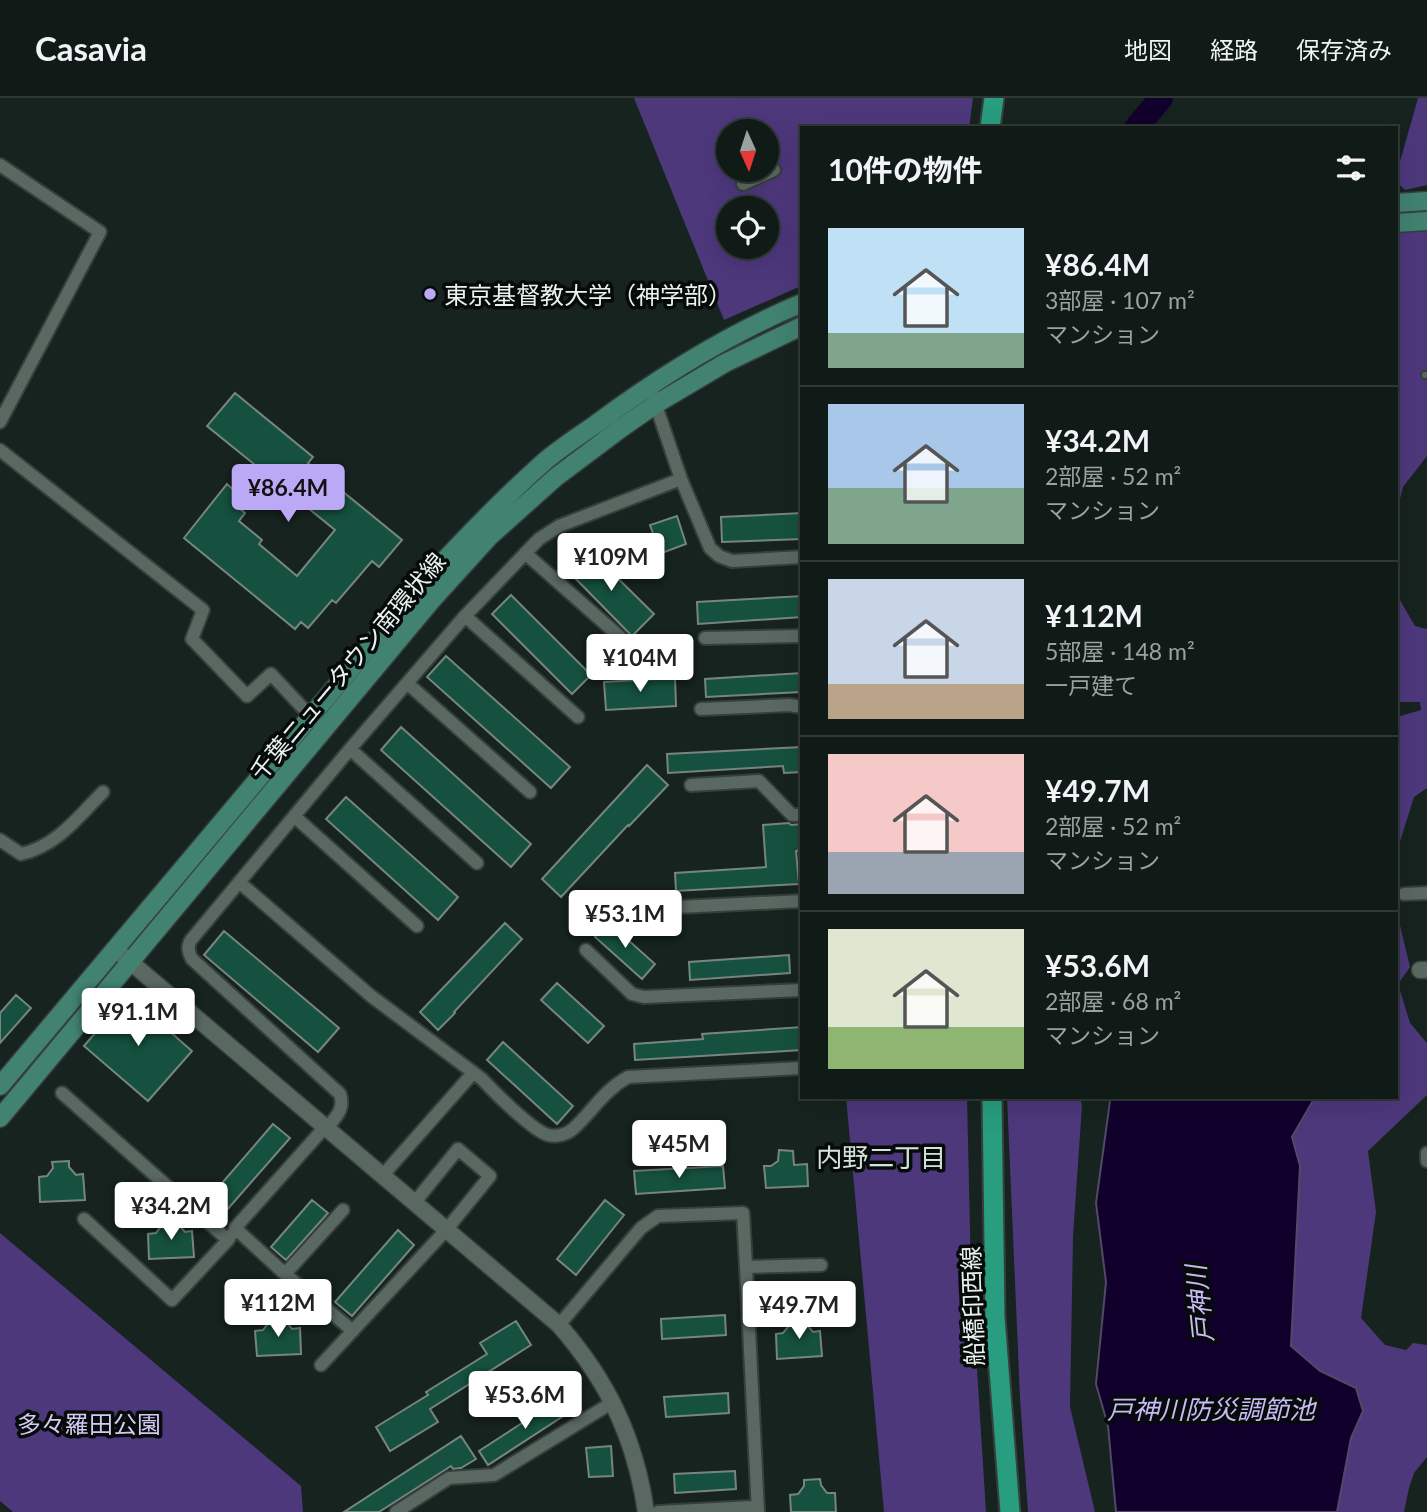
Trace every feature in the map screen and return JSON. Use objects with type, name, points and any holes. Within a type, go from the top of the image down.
[{"type":"main road","points":[[990,126],[994,98]]},
{"type":"main road","points":[[1398,203],[1427,201]]},
{"type":"main road","points":[[1398,223],[1427,221]]},
{"type":"main road","name":"千葉ニュータウン南環状線","points":[[0,1086],[417,590],[477,524],[546,460],[649,385],[718,345],[800,304]]},
{"type":"main road","name":"千葉ニュータウン南環状線","points":[[0,1118],[431,601],[490,536],[556,477],[656,404],[725,363],[800,327]]},
{"type":"main road","name":"船橋印西線","points":[[992,1099],[995,1317],[1010,1512]]},
{"type":"street","points":[[0,165],[100,232],[0,422]]},
{"type":"street","points":[[743,184],[747,182]]},
{"type":"street","points":[[649,385],[681,480],[709,548],[732,561],[800,557]]},
{"type":"street","points":[[0,450],[203,610],[192,639],[247,696],[271,674],[324,730]]},
{"type":"street","points":[[84,1219],[172,1300],[341,1109],[343,1102],[340,1094],[192,959],[188,944],[407,683],[539,538],[559,526],[681,480]]},
{"type":"street","points":[[525,553],[620,637]]},
{"type":"street","points":[[466,616],[578,717]]},
{"type":"street","points":[[705,638],[800,635]]},
{"type":"street","points":[[407,683],[530,792]]},
{"type":"street","points":[[701,709],[800,707]]},
{"type":"street","points":[[350,749],[477,863]]},
{"type":"street","points":[[691,785],[759,781],[792,815],[800,815]]},
{"type":"street","points":[[0,840],[21,854],[36,850],[55,839],[103,792]]},
{"type":"street","points":[[294,816],[416,926]]},
{"type":"street","points":[[239,882],[371,996],[473,1073],[538,1131],[547,1135],[557,1136],[572,1130],[611,1088],[628,1077],[800,1068]]},
{"type":"street","points":[[1404,894],[1427,892]]},
{"type":"street","points":[[678,906],[800,901]]},
{"type":"street","points":[[115,949],[559,1325],[582,1351],[613,1402],[635,1459],[646,1512]]},
{"type":"street","points":[[586,950],[635,995],[800,990]]},
{"type":"street","points":[[383,1175],[473,1073]]},
{"type":"street","points":[[62,1093],[231,1234],[285,1274],[353,1331]]},
{"type":"street","points":[[321,1365],[447,1229],[490,1176],[458,1149],[415,1202]]},
{"type":"street","points":[[1427,1153],[1427,1161]]},
{"type":"street","points":[[285,1274],[343,1210]]},
{"type":"street","points":[[559,1325],[641,1228],[658,1216],[743,1213],[758,1512]]},
{"type":"street","points":[[746,1267],[821,1265]]},
{"type":"street","points":[[396,1512],[449,1478],[494,1475],[613,1402]]},
{"type":"street","points":[[658,1512],[752,1507],[758,1512]]},
{"type":"green space","points":[[634,98],[973,98],[969,126],[800,126],[800,286],[724,320]]},
{"type":"green space","points":[[1418,98],[1427,98],[1427,185],[1405,190],[1398,183],[1398,168]]},
{"type":"green space","points":[[1427,227],[1427,456],[1403,487],[1398,506],[1398,229]]},
{"type":"green space","points":[[1398,597],[1415,626],[1427,629],[1427,788],[1414,797],[1398,848],[1398,717],[1421,710],[1420,702],[1398,702]]},
{"type":"green space","points":[[1398,917],[1410,967],[1398,984]]},
{"type":"green space","points":[[1398,984],[1410,1023],[1427,1043],[1427,1095],[1368,1151],[1376,1212],[1361,1318],[1385,1345],[1406,1350],[1413,1343],[1427,1345],[1427,1457],[1414,1473],[1404,1512],[1337,1512],[1351,1438],[1363,1410],[1356,1388],[1320,1371],[1291,1346],[1300,1166],[1292,1137],[1314,1099],[1398,1099]]},
{"type":"green space","points":[[846,1099],[967,1099],[971,1273],[986,1512],[884,1512]]},
{"type":"green space","points":[[1007,1099],[1080,1099],[1073,1236],[1070,1407],[1095,1512],[1028,1512],[1020,1398]]},
{"type":"green space","name":"多々羅田公園","points":[[0,1233],[301,1486],[303,1512],[13,1512],[0,1501]]},
{"type":"water","name":"戸神川防災調節池","points":[[1109,1099],[1314,1099],[1292,1137],[1300,1166],[1291,1346],[1320,1371],[1356,1388],[1363,1411],[1351,1438],[1337,1512],[1116,1512],[1108,1426],[1096,1384],[1106,1282],[1096,1203]]},
{"type":"building","points":[[235,393],[313,457],[308,463],[402,540],[379,567],[372,561],[336,603],[332,600],[308,628],[301,622],[295,629],[184,538],[227,484],[239,495],[233,503],[245,513],[239,521],[262,540],[259,544],[297,576],[335,530],[207,426]]},
{"type":"building","points":[[800,513],[800,539],[722,542],[721,517]]},
{"type":"building","points":[[677,516],[686,544],[662,553],[650,525]]},
{"type":"building","points":[[588,549],[654,614],[632,636],[567,570]]},
{"type":"building","points":[[511,595],[591,675],[572,694],[492,614]]},
{"type":"building","points":[[800,596],[800,617],[698,624],[697,602]]},
{"type":"building","points":[[446,656],[570,767],[551,788],[427,677]]},
{"type":"building","points":[[800,673],[800,692],[706,697],[705,679]]},
{"type":"building","points":[[675,678],[676,706],[606,710],[604,682]]},
{"type":"building","points":[[401,727],[531,844],[511,867],[381,750]]},
{"type":"building","points":[[800,747],[800,772],[784,773],[783,766],[668,773],[667,754]]},
{"type":"building","points":[[647,765],[668,785],[561,897],[542,879]]},
{"type":"building","points":[[346,797],[458,897],[438,920],[326,819]]},
{"type":"building","points":[[800,824],[800,850],[796,851],[799,884],[676,891],[675,873],[766,867],[763,825]]},
{"type":"building","points":[[608,922],[655,964],[642,979],[595,937]]},
{"type":"building","points":[[505,923],[522,939],[438,1030],[420,1012]]},
{"type":"building","points":[[224,931],[339,1028],[318,1052],[204,955]]},
{"type":"building","points":[[789,955],[790,973],[690,980],[689,962]]},
{"type":"building","points":[[557,983],[604,1026],[588,1043],[541,1000]]},
{"type":"building","points":[[16,995],[31,1008],[0,1043],[0,1013]]},
{"type":"building","points":[[128,995],[192,1051],[148,1101],[84,1046]]},
{"type":"building","points":[[800,1027],[800,1050],[635,1060],[634,1044],[703,1039],[702,1034]]},
{"type":"building","points":[[503,1042],[573,1106],[557,1124],[487,1060]]},
{"type":"building","points":[[273,1124],[290,1138],[226,1211],[210,1197]]},
{"type":"building","points":[[779,1150],[793,1151],[794,1165],[807,1164],[808,1186],[766,1188],[764,1166],[771,1166],[778,1161]]},
{"type":"building","points":[[69,1161],[69,1167],[76,1175],[83,1174],[85,1200],[40,1202],[39,1177],[47,1176],[53,1168],[52,1162]]},
{"type":"building","points":[[723,1166],[725,1188],[636,1194],[634,1171]]},
{"type":"building","points":[[312,1200],[328,1213],[286,1260],[271,1247]]},
{"type":"building","points":[[605,1200],[624,1215],[576,1275],[557,1259]]},
{"type":"building","points":[[161,1219],[178,1219],[178,1224],[185,1232],[192,1231],[194,1257],[149,1259],[148,1234],[156,1233],[162,1225]]},
{"type":"building","points":[[398,1230],[414,1245],[352,1316],[335,1302]]},
{"type":"building","points":[[725,1315],[726,1335],[662,1339],[661,1319]]},
{"type":"building","points":[[269,1316],[285,1316],[292,1329],[300,1328],[301,1354],[257,1356],[255,1331],[263,1330],[269,1322]]},
{"type":"building","points":[[806,1318],[806,1324],[813,1332],[820,1331],[822,1356],[777,1359],[776,1334],[783,1333],[790,1325],[789,1319]]},
{"type":"building","points":[[516,1321],[531,1345],[430,1409],[438,1422],[390,1451],[376,1427],[487,1354],[480,1343]]},
{"type":"building","points":[[728,1393],[729,1413],[666,1417],[664,1397]]},
{"type":"building","points":[[562,1397],[571,1411],[488,1465],[479,1451]]},
{"type":"building","points":[[461,1436],[476,1459],[461,1468],[453,1469],[451,1466],[379,1512],[344,1512]]},
{"type":"building","points":[[611,1446],[613,1476],[589,1477],[586,1448]]},
{"type":"building","points":[[735,1471],[736,1489],[675,1493],[674,1474]]},
{"type":"building","points":[[820,1479],[827,1493],[835,1493],[836,1512],[791,1512],[790,1495],[798,1494],[804,1486],[804,1480]]},
{"type":"waterway","name":"戸神川","points":[[1138,126],[1161,98]]},
{"type":"place","name":"東京基督教大学（神学部）","points":[[430,294]]},
{"type":"district","name":"内野二丁目","points":[[881,1157]]}]
